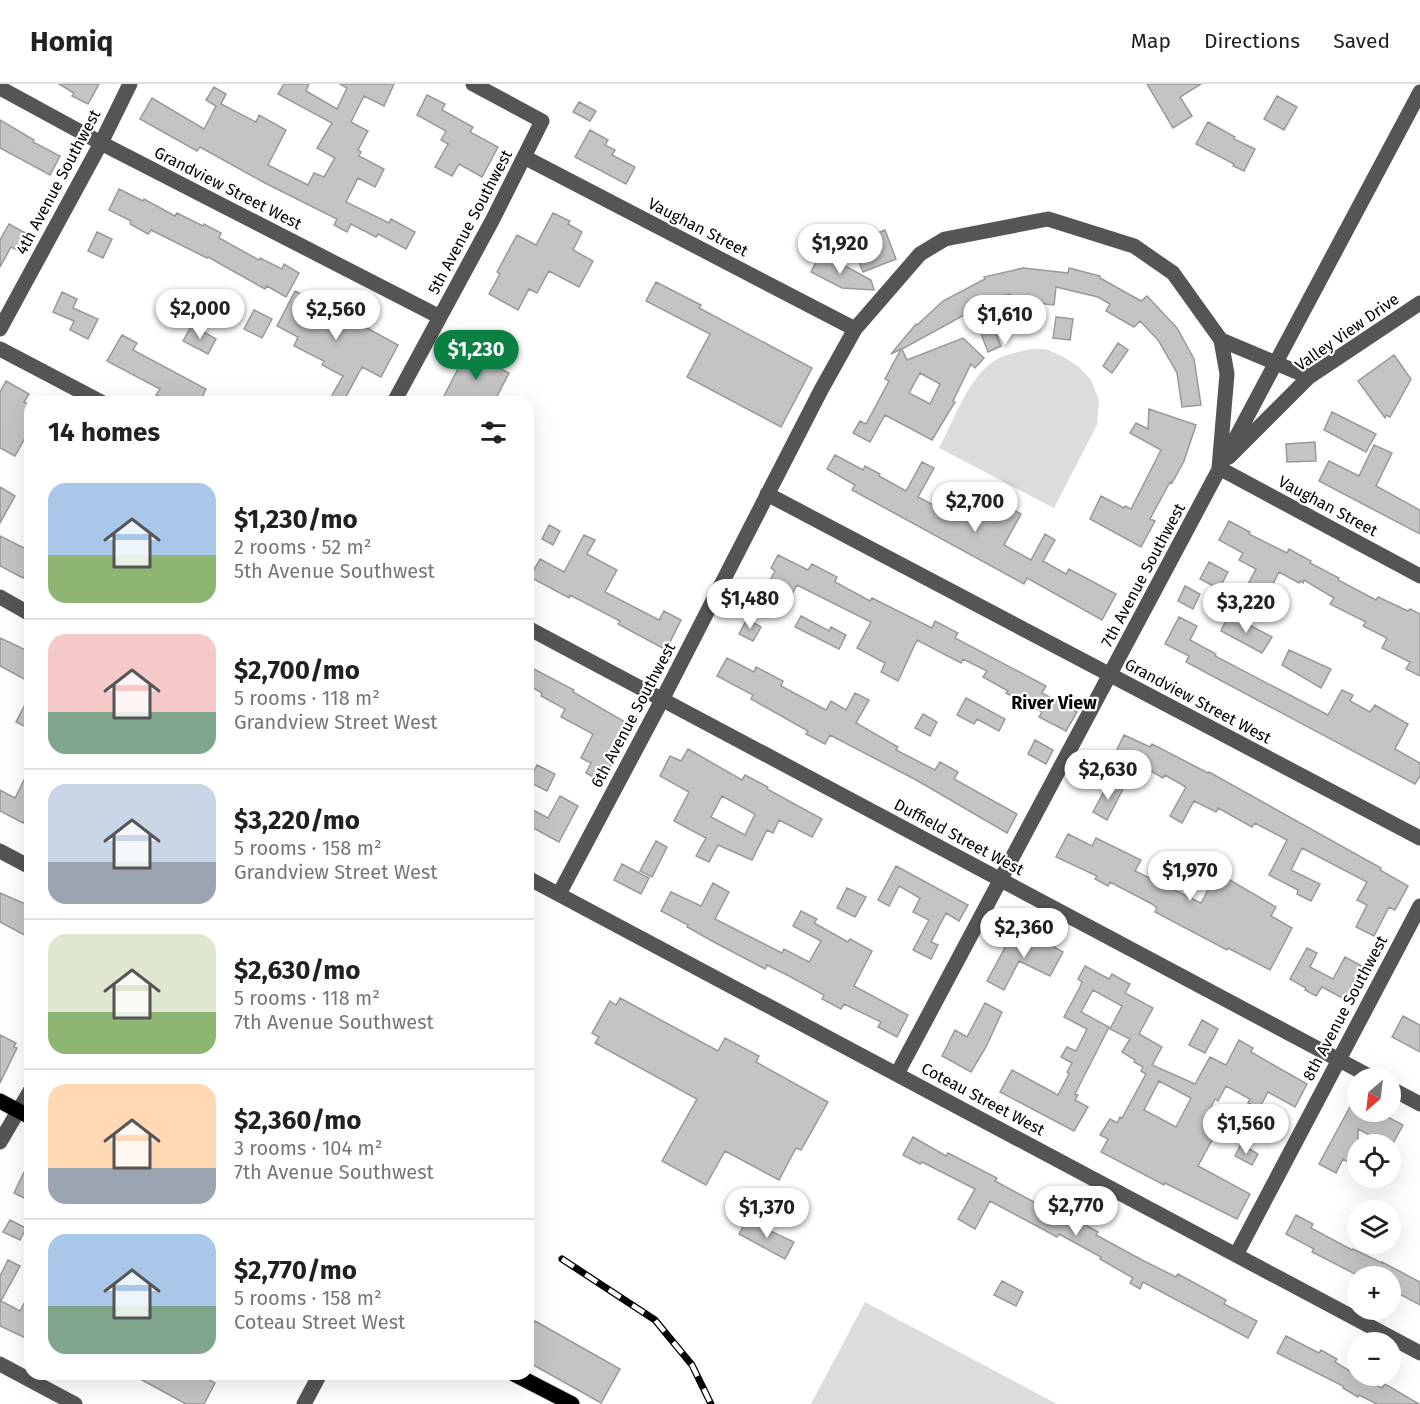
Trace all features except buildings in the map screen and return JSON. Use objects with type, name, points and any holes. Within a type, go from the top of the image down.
[{"type":"main road","points":[[0,1101],[24,1113]]},
{"type":"main road","points":[[526,1380],[572,1404]]},
{"type":"street","name":"4th Avenue Southwest","points":[[0,329],[130,84]]},
{"type":"street","name":"5th Avenue Southwest","points":[[397,396],[542,121],[473,84]]},
{"type":"street","name":"Grandview Street West","points":[[0,88],[100,143],[440,317]]},
{"type":"street","name":"7th Avenue Southwest","points":[[897,1074],[1420,92]]},
{"type":"street","name":"Vaughan Street","points":[[524,157],[855,328]]},
{"type":"street","name":"6th Avenue Southwest","points":[[559,894],[855,328],[920,254],[945,239],[1048,219],[1134,246],[1173,273],[1221,340]]},
{"type":"street","name":"Valley View Drive","points":[[1219,468],[1309,377],[1417,308]]},
{"type":"street","points":[[1221,340],[1309,377]]},
{"type":"street","points":[[1219,468],[1227,374],[1221,340]]},
{"type":"street","points":[[0,349],[90,396]]},
{"type":"street","name":"Vaughan Street","points":[[1219,468],[1420,576]]},
{"type":"street","name":"Grandview Street West","points":[[767,494],[1420,838]]},
{"type":"street","points":[[0,597],[24,611]]},
{"type":"street","name":"Duffield Street West","points":[[534,631],[1353,1068]]},
{"type":"street","points":[[0,851],[24,864]]},
{"type":"street","name":"Coteau Street West","points":[[534,881],[1420,1353]]},
{"type":"street","name":"8th Avenue Southwest","points":[[1236,1255],[1420,906]]},
{"type":"street","points":[[1401,1094],[1420,1104]]},
{"type":"street","points":[[0,1142],[24,1115]]},
{"type":"street","points":[[0,1364],[24,1377]]},
{"type":"street","points":[[30,1380],[75,1404]]},
{"type":"street","points":[[304,1404],[317,1380]]},
{"type":"shaded area","points":[[1031,349],[1046,349],[1079,367],[1091,380],[1099,400],[1097,425],[1054,508],[939,448],[961,402],[982,371],[1000,358]]},
{"type":"shaded area","points":[[865,1302],[1057,1404],[811,1404]]},
{"type":"railway","points":[[562,1259],[655,1320],[692,1365],[711,1404]]},
{"type":"district","name":"River View","points":[[1054,703]]}]
